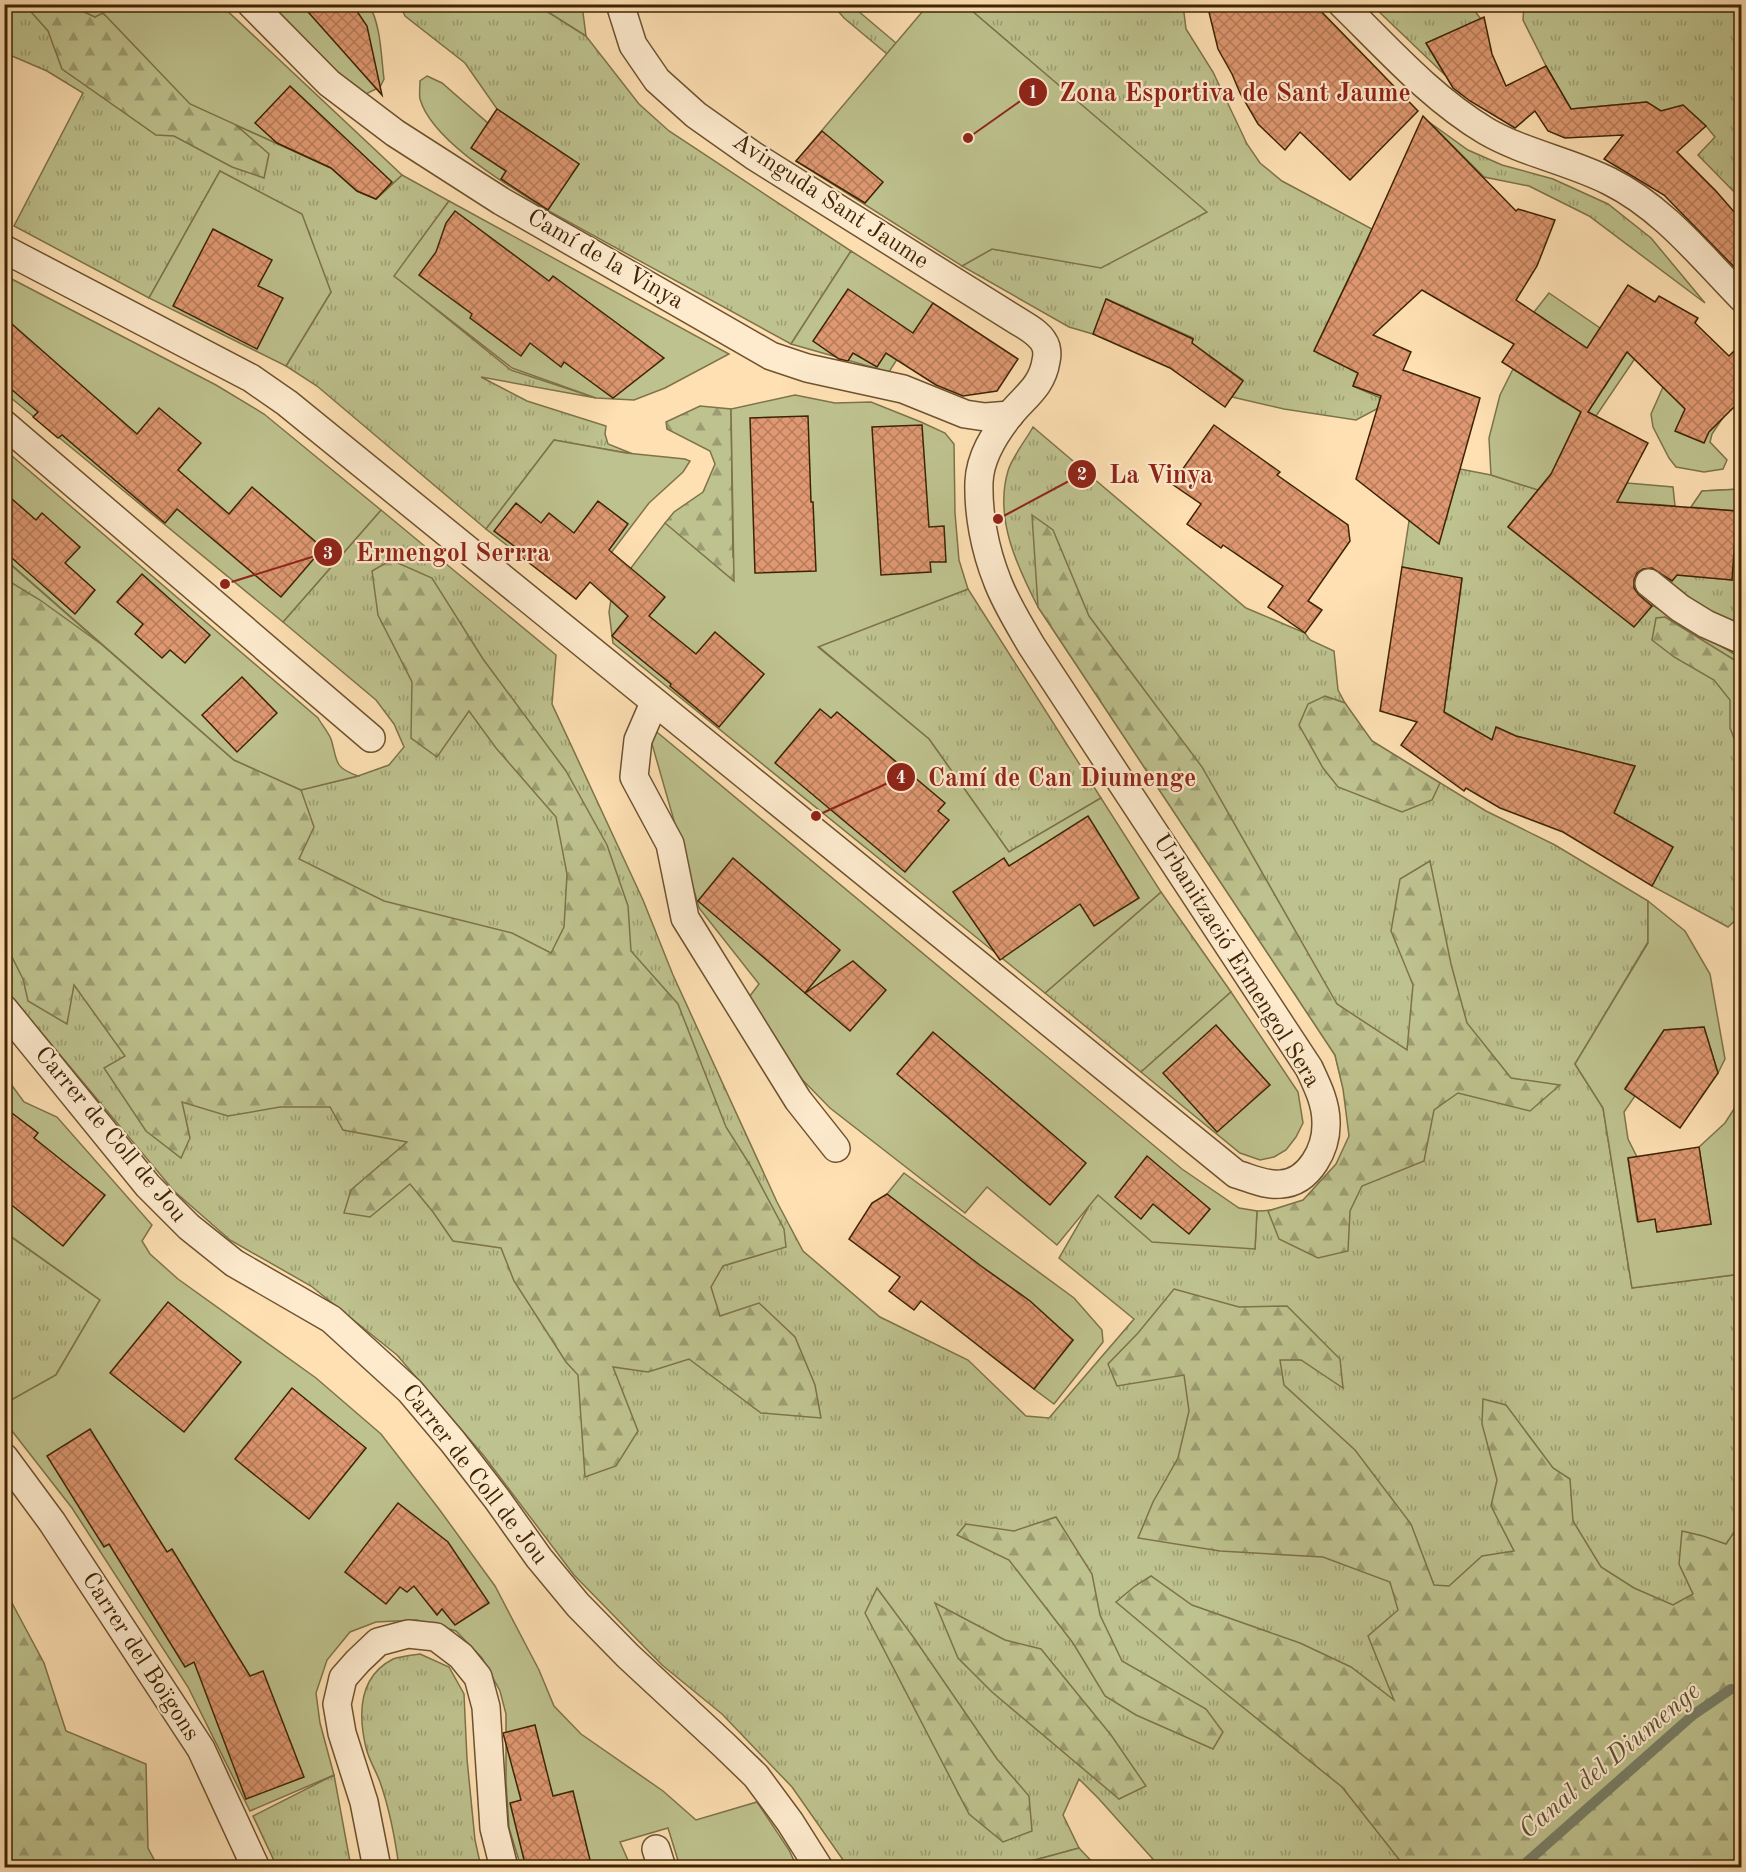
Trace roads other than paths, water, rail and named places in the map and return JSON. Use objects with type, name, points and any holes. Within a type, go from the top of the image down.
[{"type":"street","name":"Camí de la Vinya","points":[[251,4],[329,83],[395,133],[501,201],[771,356],[807,368],[903,389],[965,414],[985,417],[1010,415]]},
{"type":"street","name":"Avinguda Sant Jaume","points":[[620,4],[633,45],[657,80],[696,115],[754,156],[1038,335],[1046,347],[1047,358],[1039,382]]},
{"type":"street","points":[[1342,4],[1422,83],[1450,107],[1486,131],[1511,144],[1587,172],[1631,193],[1653,209],[1742,298]]},
{"type":"street","name":"Urbanització Ermengol Sera","points":[[4,249],[251,378],[303,417],[1236,1174],[1263,1182],[1282,1184],[1301,1178],[1313,1165],[1323,1147],[1326,1121],[1321,1094],[1309,1068],[1030,645],[997,581],[985,540],[979,481],[982,461],[989,445],[1010,415],[1039,382]]},
{"type":"street","points":[[4,424],[371,738]]},
{"type":"street","points":[[1649,583],[1680,608],[1706,624],[1742,640]]},
{"type":"street","points":[[654,703],[638,740],[634,777],[670,844],[685,918],[798,1100],[836,1148]]},
{"type":"street","name":"Carrer de Coll de Jou","points":[[4,1009],[148,1186],[189,1227],[234,1263],[331,1319],[410,1391],[498,1499],[539,1558],[578,1605],[628,1656],[756,1776],[790,1822],[819,1868]]},
{"type":"street","name":"Carrer del Boïgons","points":[[4,1457],[52,1522],[201,1749],[256,1868]]},
{"type":"street","points":[[377,1868],[364,1802],[342,1733],[337,1704],[343,1678],[358,1661],[378,1642],[408,1634],[436,1637],[461,1656],[478,1677],[486,1707],[494,1828],[504,1868]]},
{"type":"waterway","name":"Canal del Diumenge","points":[[1520,1868],[1693,1715],[1731,1689]]},
{"type":"place","name":"Zona Esportiva de Sant Jaume","points":[[968,138]]},
{"type":"place","name":"La Vinya","points":[[998,519]]},
{"type":"place","name":"Ermengol Serrra","points":[[225,584]]},
{"type":"place","name":"Camí de Can Diumenge","points":[[816,816]]}]
